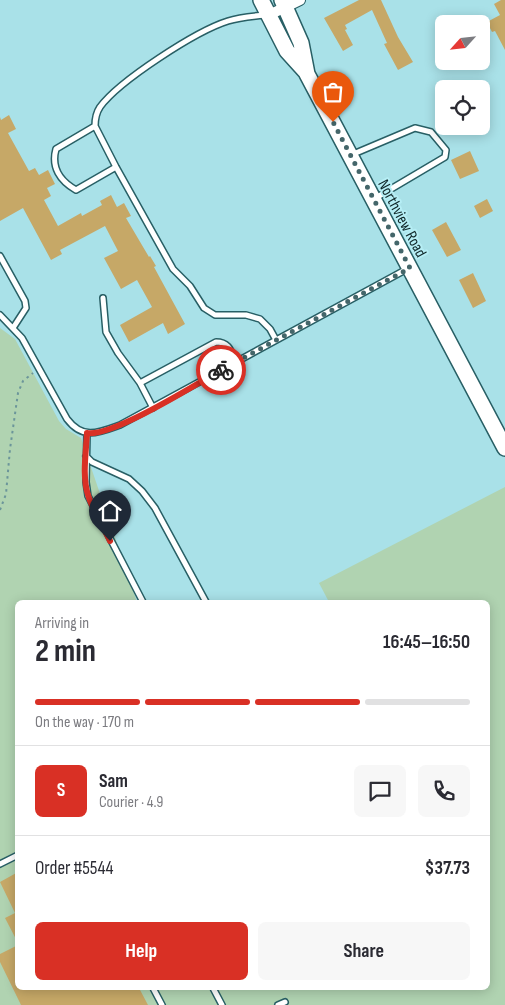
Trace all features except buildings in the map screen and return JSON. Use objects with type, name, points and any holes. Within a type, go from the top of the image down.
[{"type":"street","points":[[261,0],[287,51],[307,74]]},
{"type":"street","points":[[269,16],[284,4],[300,0]]},
{"type":"street","name":"Northview Road","points":[[284,4],[301,42],[307,74],[505,448]]},
{"type":"lane","points":[[269,16],[252,16],[227,21],[185,42],[147,67],[109,97],[99,109],[95,126],[173,269],[190,286],[204,308],[215,315],[246,315],[260,319],[270,329],[276,340]]},
{"type":"lane","points":[[95,126],[56,149],[53,159],[58,175],[66,184],[76,190],[116,167]]},
{"type":"lane","points":[[350,155],[415,128],[431,132],[446,150],[445,157],[374,199]]},
{"type":"lane","points":[[0,256],[25,301],[26,308],[14,328]]},
{"type":"lane","points":[[0,315],[22,338],[67,419],[74,428],[94,434],[120,425],[153,408],[410,268]]},
{"type":"lane","points":[[103,298],[106,332],[118,354],[140,383],[153,408]]},
{"type":"lane","points":[[140,383],[216,342],[223,342],[228,346],[236,362]]},
{"type":"lane","points":[[87,433],[86,482],[88,496],[142,600]]},
{"type":"lane","points":[[86,456],[92,462],[129,479],[142,491],[154,508],[205,600]]},
{"type":"lane","points":[[0,864],[15,856]]},
{"type":"lane","points":[[154,990],[162,1005]]},
{"type":"lane","points":[[214,990],[222,1005]]},
{"type":"lane","points":[[278,1005],[286,1004]]},
{"type":"path","points":[[0,510],[6,494],[18,393],[23,381],[40,369]]},
{"type":"green space","points":[[0,328],[15,339],[59,421],[66,429],[81,438],[136,600],[15,600],[15,990],[490,990],[490,600],[328,600],[319,583],[505,487],[505,1005],[0,1005]]},
{"type":"way so far","points":[[221,370],[410,268],[333,122]]},
{"type":"route","points":[[110,541],[86,489],[87,433],[94,434],[120,425],[221,370]]}]
